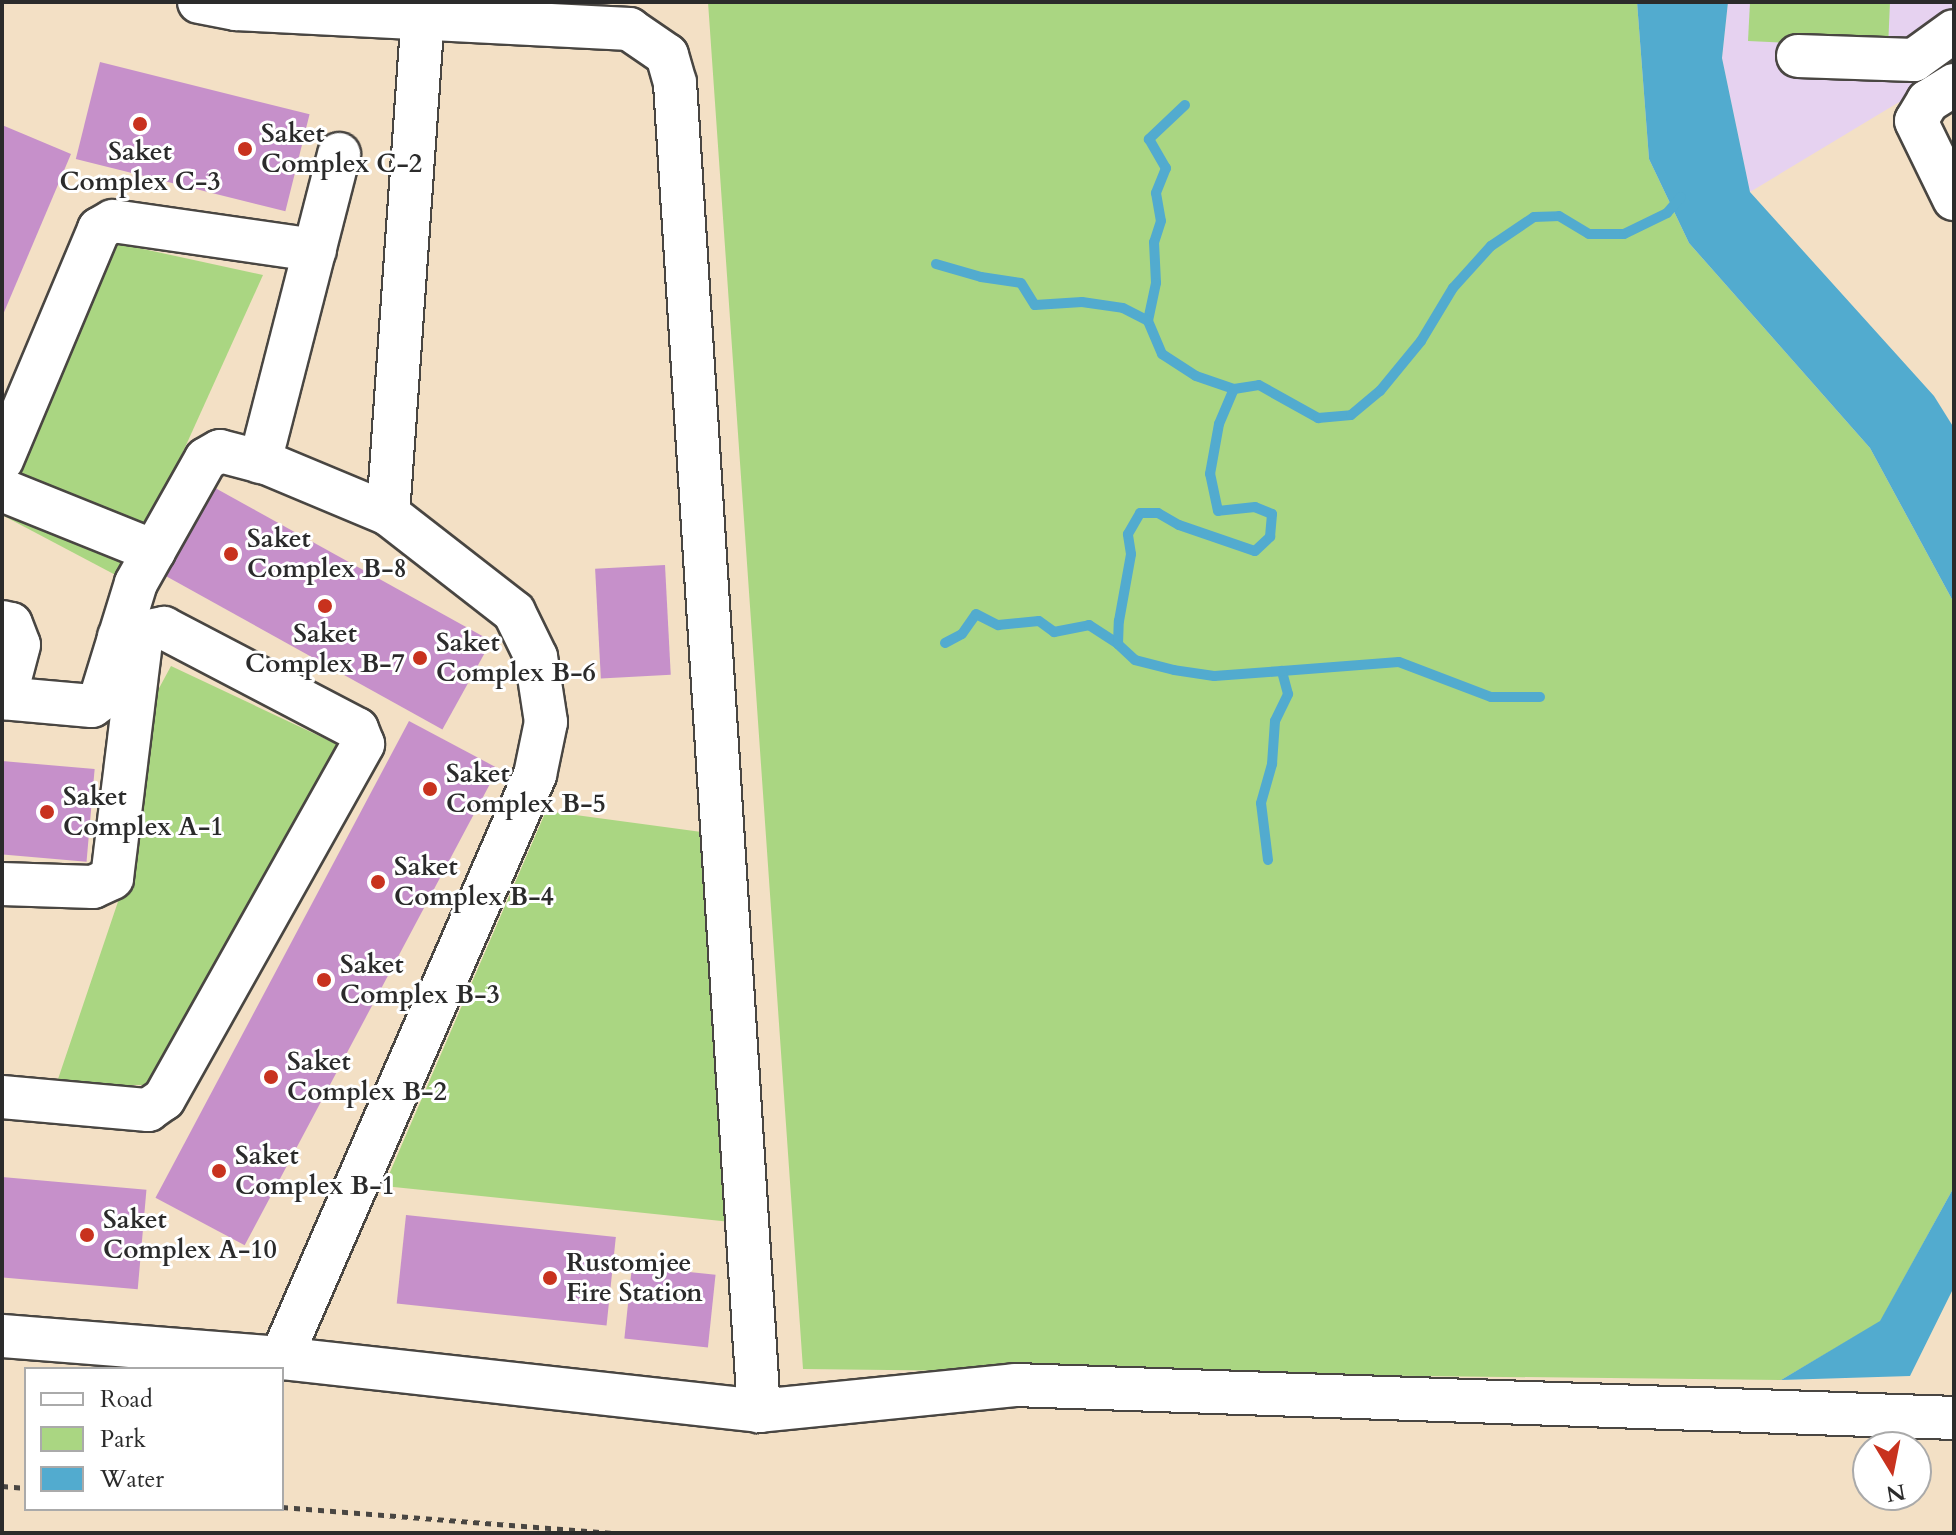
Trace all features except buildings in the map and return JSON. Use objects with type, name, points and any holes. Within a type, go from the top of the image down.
[{"type":"street","points":[[224,4],[423,17],[634,16],[667,55],[675,83],[759,1411]]},
{"type":"street","points":[[388,514],[423,17]]},
{"type":"street","points":[[1798,56],[1914,60],[1954,31]]},
{"type":"street","points":[[1954,85],[1928,101],[1916,121],[1954,199]]},
{"type":"street","points":[[260,462],[339,154]]},
{"type":"street","points":[[2,460],[99,229],[113,221],[315,250]]},
{"type":"street","points":[[2,884],[93,887],[112,878],[136,583],[206,459],[220,451],[260,462],[388,514],[514,612],[536,657],[546,722],[535,775],[281,1358]]},
{"type":"street","points":[[2,490],[154,551]]},
{"type":"street","points":[[2,622],[11,624],[19,645],[4,698],[92,706],[100,700],[130,635]]},
{"type":"street","points":[[2,1097],[148,1110],[164,1099],[363,744],[357,729],[164,628],[130,635]]},
{"type":"street","points":[[2,1336],[281,1358],[759,1411],[1015,1385],[1954,1418]]},
{"type":"path","points":[[2,1486],[24,1488]]},
{"type":"path","points":[[284,1507],[616,1533]]},
{"type":"shaded area","points":[[1728,2],[1954,2],[1954,69],[1750,192],[1722,58]]},
{"type":"green space","points":[[708,2],[1637,2],[1649,159],[1689,243],[1870,448],[1954,603],[1954,1187],[1880,1322],[1781,1380],[803,1369]]},
{"type":"green space","points":[[1750,2],[1890,2],[1888,48],[1748,41]]},
{"type":"green space","points":[[111,242],[263,275],[125,580],[2,515],[2,496]]},
{"type":"green space","points":[[171,666],[347,749],[147,1085],[56,1085],[127,875],[150,705]]},
{"type":"green space","points":[[546,811],[709,833],[731,1222],[384,1186]]},
{"type":"water","points":[[1637,2],[1728,2],[1722,58],[1750,192],[1934,396],[1954,428],[1954,603],[1870,448],[1689,243],[1649,159]]},
{"type":"water","points":[[1954,1187],[1954,1287],[1910,1376],[1781,1380],[1880,1321]]},
{"type":"waterway","points":[[1185,105],[1149,139],[1166,168],[1156,193],[1161,221],[1154,242],[1156,283],[1148,321],[1162,354],[1196,376],[1234,389]]},
{"type":"waterway","points":[[1268,860],[1261,803],[1272,764],[1275,721],[1288,694],[1282,671],[1214,676],[1174,670],[1135,660],[1118,644],[1131,554],[1128,534],[1140,513],[1158,513],[1179,525],[1255,551],[1270,537],[1272,514],[1255,507],[1218,511],[1210,474],[1219,424],[1234,389],[1259,385],[1318,418],[1351,415],[1380,391],[1421,341],[1453,288],[1491,246],[1534,217],[1559,216],[1589,234],[1624,234],[1667,213],[1681,197]]},
{"type":"waterway","points":[[936,264],[981,277],[1021,283],[1035,305],[1082,302],[1123,308],[1148,321]]},
{"type":"waterway","points":[[945,643],[962,634],[976,614],[998,625],[1039,621],[1054,632],[1089,625],[1118,644]]},
{"type":"waterway","points":[[1282,671],[1399,662],[1491,697],[1540,697]]},
{"type":"place","name":"Saket Complex C-3","points":[[140,124]]},
{"type":"place","name":"Saket Complex C-2","points":[[245,149]]},
{"type":"place","name":"Saket Complex B-8","points":[[231,554]]},
{"type":"place","name":"Saket Complex B-7","points":[[325,606]]},
{"type":"place","name":"Saket Complex B-6","points":[[420,658]]},
{"type":"place","name":"Saket Complex B-5","points":[[430,789]]},
{"type":"place","name":"Saket Complex A-1","points":[[47,812]]},
{"type":"place","name":"Saket Complex B-4","points":[[378,882]]},
{"type":"place","name":"Saket Complex B-3","points":[[324,980]]},
{"type":"place","name":"Saket Complex B-2","points":[[271,1077]]},
{"type":"place","name":"Saket Complex B-1","points":[[219,1171]]},
{"type":"place","name":"Saket Complex A-10","points":[[87,1235]]},
{"type":"place","name":"Rustomjee Fire Station","points":[[550,1278]]}]
